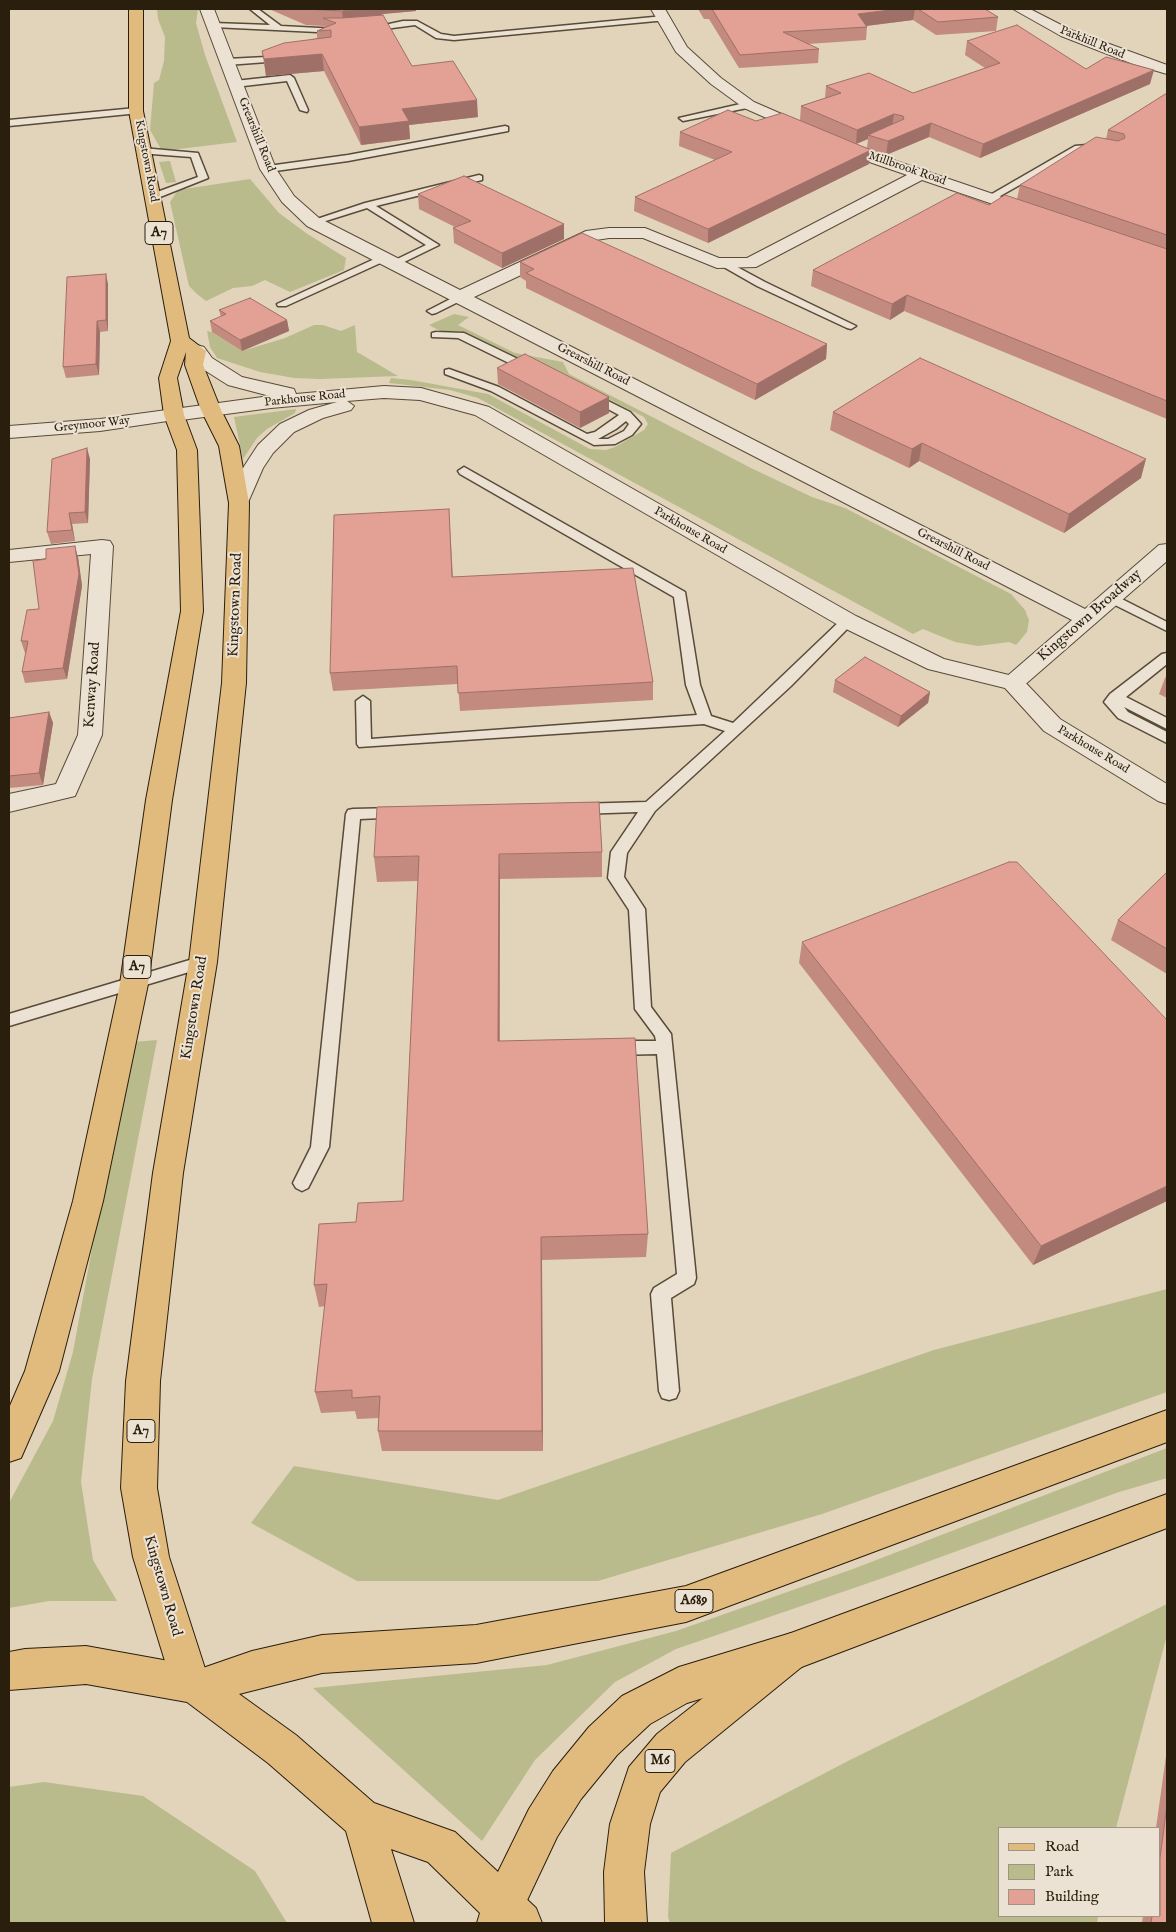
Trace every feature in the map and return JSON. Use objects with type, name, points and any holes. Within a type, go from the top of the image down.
[{"type":"main road","name":"Kingstown Road","points":[[136,9],[136,111],[142,151],[188,346],[211,410],[229,446],[239,503],[234,683],[203,962],[168,1173],[146,1353],[139,1488],[151,1557],[195,1686]]},
{"type":"main road","name":"Kingstown Road","points":[[9,1446],[45,1362],[88,1201],[134,984],[159,800],[192,611],[187,450],[174,415],[168,378],[188,346]]},
{"type":"main road","name":"A689","points":[[195,1686],[252,1670],[322,1654],[476,1644],[686,1604],[1167,1426]]},
{"type":"main road","points":[[9,1671],[25,1668],[86,1665],[195,1686],[282,1749],[362,1819],[441,1846],[507,1918],[543,1823],[567,1785],[603,1742],[636,1710],[679,1686],[791,1652],[1167,1511]]},
{"type":"main road","name":"M6","points":[[626,1923],[624,1872],[630,1824],[643,1781],[670,1748],[791,1652]]},
{"type":"main road","points":[[362,1819],[392,1923]]},
{"type":"street","name":"Parkhill Road","points":[[1020,9],[1066,33],[1167,70]]},
{"type":"street","name":"Millbrook Road","points":[[661,13],[682,49],[716,81],[749,105],[921,174],[1046,218]]},
{"type":"street","name":"Grearshill Road","points":[[210,17],[268,169],[288,199],[313,222],[1088,619]]},
{"type":"street","points":[[460,297],[592,235],[609,233],[645,233],[717,263],[750,263],[763,258],[921,174]]},
{"type":"street","points":[[188,346],[205,362],[235,381],[276,392],[344,395]]},
{"type":"street","name":"Parkhouse Road","points":[[174,415],[384,392],[422,394],[482,411],[848,621],[936,664],[1013,683],[1052,725],[1167,796]]},
{"type":"street","points":[[239,503],[253,468],[265,449],[287,428],[316,414],[365,399],[422,394]]},
{"type":"street","name":"Greymoor Way","points":[[9,432],[100,425],[174,415]]},
{"type":"street","name":"Kenway Road","points":[[9,556],[102,546],[90,735],[66,790],[9,803]]},
{"type":"street","name":"Kingstown Broadway","points":[[1013,683],[1167,550]]},
{"type":"lane","points":[[254,9],[280,29]]},
{"type":"lane","points":[[363,29],[391,27],[403,23],[417,23],[439,36],[454,38],[625,22],[661,13]]},
{"type":"lane","points":[[615,15],[625,22]]},
{"type":"lane","points":[[210,17],[280,29],[344,31]]},
{"type":"lane","points":[[227,62],[267,59],[292,53]]},
{"type":"lane","points":[[235,84],[290,78],[304,110]]},
{"type":"lane","points":[[682,118],[749,105]]},
{"type":"lane","points":[[9,124],[136,111]]},
{"type":"lane","points":[[268,169],[348,158],[505,129]]},
{"type":"lane","points":[[990,198],[1078,148],[1097,147],[1107,149]]},
{"type":"lane","points":[[142,151],[195,155],[203,178],[152,197]]},
{"type":"lane","points":[[313,222],[368,205],[478,178]]},
{"type":"lane","points":[[282,304],[388,261],[434,245],[368,205]]},
{"type":"lane","points":[[726,264],[761,284],[851,326]]},
{"type":"lane","points":[[432,311],[460,297]]},
{"type":"lane","points":[[436,335],[460,335],[517,363],[529,364],[547,372]]},
{"type":"lane","points":[[449,372],[494,389],[585,438],[598,443],[611,442],[628,433],[635,424],[626,414],[579,389]]},
{"type":"lane","points":[[464,471],[680,596],[693,685],[705,719]]},
{"type":"lane","points":[[1112,598],[1167,627]]},
{"type":"lane","points":[[669,1391],[661,1294],[687,1278],[663,1034],[643,1009],[637,909],[616,878],[619,852],[650,807],[848,621]]},
{"type":"lane","points":[[1167,657],[1111,702],[1122,715],[1167,738]]},
{"type":"lane","points":[[1115,697],[1167,724]]},
{"type":"lane","points":[[363,701],[364,744],[705,719],[735,729]]},
{"type":"lane","points":[[559,809],[650,807]]},
{"type":"lane","points":[[302,1183],[320,1147],[353,814],[412,813]]},
{"type":"lane","points":[[9,1020],[203,962]]},
{"type":"lane","points":[[598,1048],[665,1047]]},
{"type":"green space","points":[[157,9],[198,9],[196,23],[205,55],[237,142],[162,151],[150,130],[154,83],[159,80],[164,61],[165,37],[158,19]]},
{"type":"green space","points":[[170,161],[176,182],[166,183],[159,162]]},
{"type":"green space","points":[[250,179],[279,213],[306,233],[346,258],[344,270],[290,292],[265,280],[252,286],[233,288],[206,301],[197,294],[189,286],[170,202],[178,190]]},
{"type":"green space","points":[[454,314],[469,317],[458,325],[515,353],[563,362],[569,374],[751,468],[812,497],[845,508],[1011,594],[1025,610],[1029,620],[1027,632],[1016,645],[1009,642],[978,646],[955,642],[923,629],[913,634],[478,398],[450,390],[389,383],[391,378],[411,380],[488,394],[590,449],[606,450],[615,447],[644,430],[648,424],[644,417],[574,382],[509,356],[461,331],[440,331],[429,325]]},
{"type":"green space","points":[[314,325],[323,325],[341,331],[355,325],[357,352],[398,376],[320,379],[294,378],[260,372],[217,358],[210,347],[207,331],[212,332],[242,351],[285,338]]},
{"type":"green space","points":[[296,409],[295,413],[267,429],[257,438],[243,459],[234,417]]},
{"type":"green space","points":[[157,1040],[92,1379],[81,1482],[93,1560],[117,1601],[49,1601],[9,1608],[9,1503],[53,1421],[73,1352],[104,1183],[133,1042]]},
{"type":"green space","points":[[1167,1289],[1167,1392],[822,1514],[598,1581],[357,1581],[251,1523],[294,1466],[498,1500],[934,1350]]},
{"type":"green space","points":[[1167,1448],[1167,1478],[1119,1492],[883,1578],[676,1649],[615,1682],[535,1760],[482,1841],[313,1688],[547,1665],[676,1631],[853,1569]]},
{"type":"green space","points":[[1167,1604],[1167,1635],[1116,1827],[998,1827],[998,1917],[1098,1917],[1097,1923],[670,1923],[668,1917],[671,1853],[850,1760]]},
{"type":"green space","points":[[44,1782],[143,1796],[255,1871],[287,1923],[9,1923],[9,1787]]},
{"type":"building","points":[[305,9],[358,9],[342,11]]},
{"type":"building","points":[[712,9],[898,9],[858,14],[867,27],[783,32],[819,49],[740,55]]},
{"type":"building","points":[[918,9],[985,9],[998,17],[938,22]]},
{"type":"building","points":[[383,15],[412,66],[453,61],[477,100],[402,109],[409,121],[359,127],[322,54],[264,59],[262,51],[284,43],[331,37],[331,30],[317,31],[336,23],[323,18]]},
{"type":"building","points":[[1017,25],[1086,69],[1106,57],[1154,70],[983,144],[931,123],[888,141],[868,135],[904,119],[903,116],[894,114],[857,130],[801,106],[841,93],[826,86],[869,73],[913,93],[1000,63],[967,41]]},
{"type":"building","points":[[1167,93],[1167,235],[1020,185],[1096,137],[1118,141],[1125,138],[1124,134],[1108,130]]},
{"type":"building","points":[[728,110],[756,121],[782,113],[871,150],[708,229],[635,197],[732,152],[680,132]]},
{"type":"building","points":[[464,176],[564,224],[502,253],[453,228],[471,221],[418,194]]},
{"type":"building","points":[[957,193],[989,205],[1005,195],[1167,249],[1167,401],[907,295],[892,304],[813,270]]},
{"type":"building","points":[[582,233],[827,344],[757,384],[526,273],[534,269],[520,262]]},
{"type":"building","points":[[106,274],[106,320],[97,321],[96,364],[63,367],[67,277]]},
{"type":"building","points":[[250,298],[287,320],[240,340],[210,321],[226,314],[219,310]]},
{"type":"building","points":[[525,354],[609,397],[580,412],[497,368]]},
{"type":"building","points":[[920,358],[1146,459],[1069,514],[922,443],[912,449],[833,412]]},
{"type":"building","points":[[87,448],[85,512],[69,513],[72,530],[47,532],[52,459]]},
{"type":"building","points":[[449,509],[452,577],[633,568],[653,682],[458,693],[457,666],[330,673],[334,515]]},
{"type":"building","points":[[75,546],[79,574],[63,668],[22,672],[28,641],[21,641],[27,610],[39,609],[33,561],[46,559],[46,549]]},
{"type":"building","points":[[865,657],[930,692],[901,716],[835,680]]},
{"type":"building","points":[[49,712],[39,773],[9,776],[9,718]]},
{"type":"building","points":[[599,802],[602,852],[499,854],[498,1041],[635,1038],[648,1234],[541,1237],[542,1431],[378,1431],[380,1396],[352,1398],[352,1390],[315,1392],[327,1284],[314,1285],[319,1224],[356,1222],[358,1203],[403,1201],[419,856],[374,857],[377,807]]},
{"type":"building","points":[[1009,862],[1017,862],[1167,1020],[1167,1186],[1041,1246],[802,942]]},
{"type":"building","points":[[1167,872],[1167,949],[1118,920]]},
{"type":"building","points":[[1167,1805],[1167,1923],[1151,1923],[1152,1917],[1161,1917],[1161,1850]]}]
